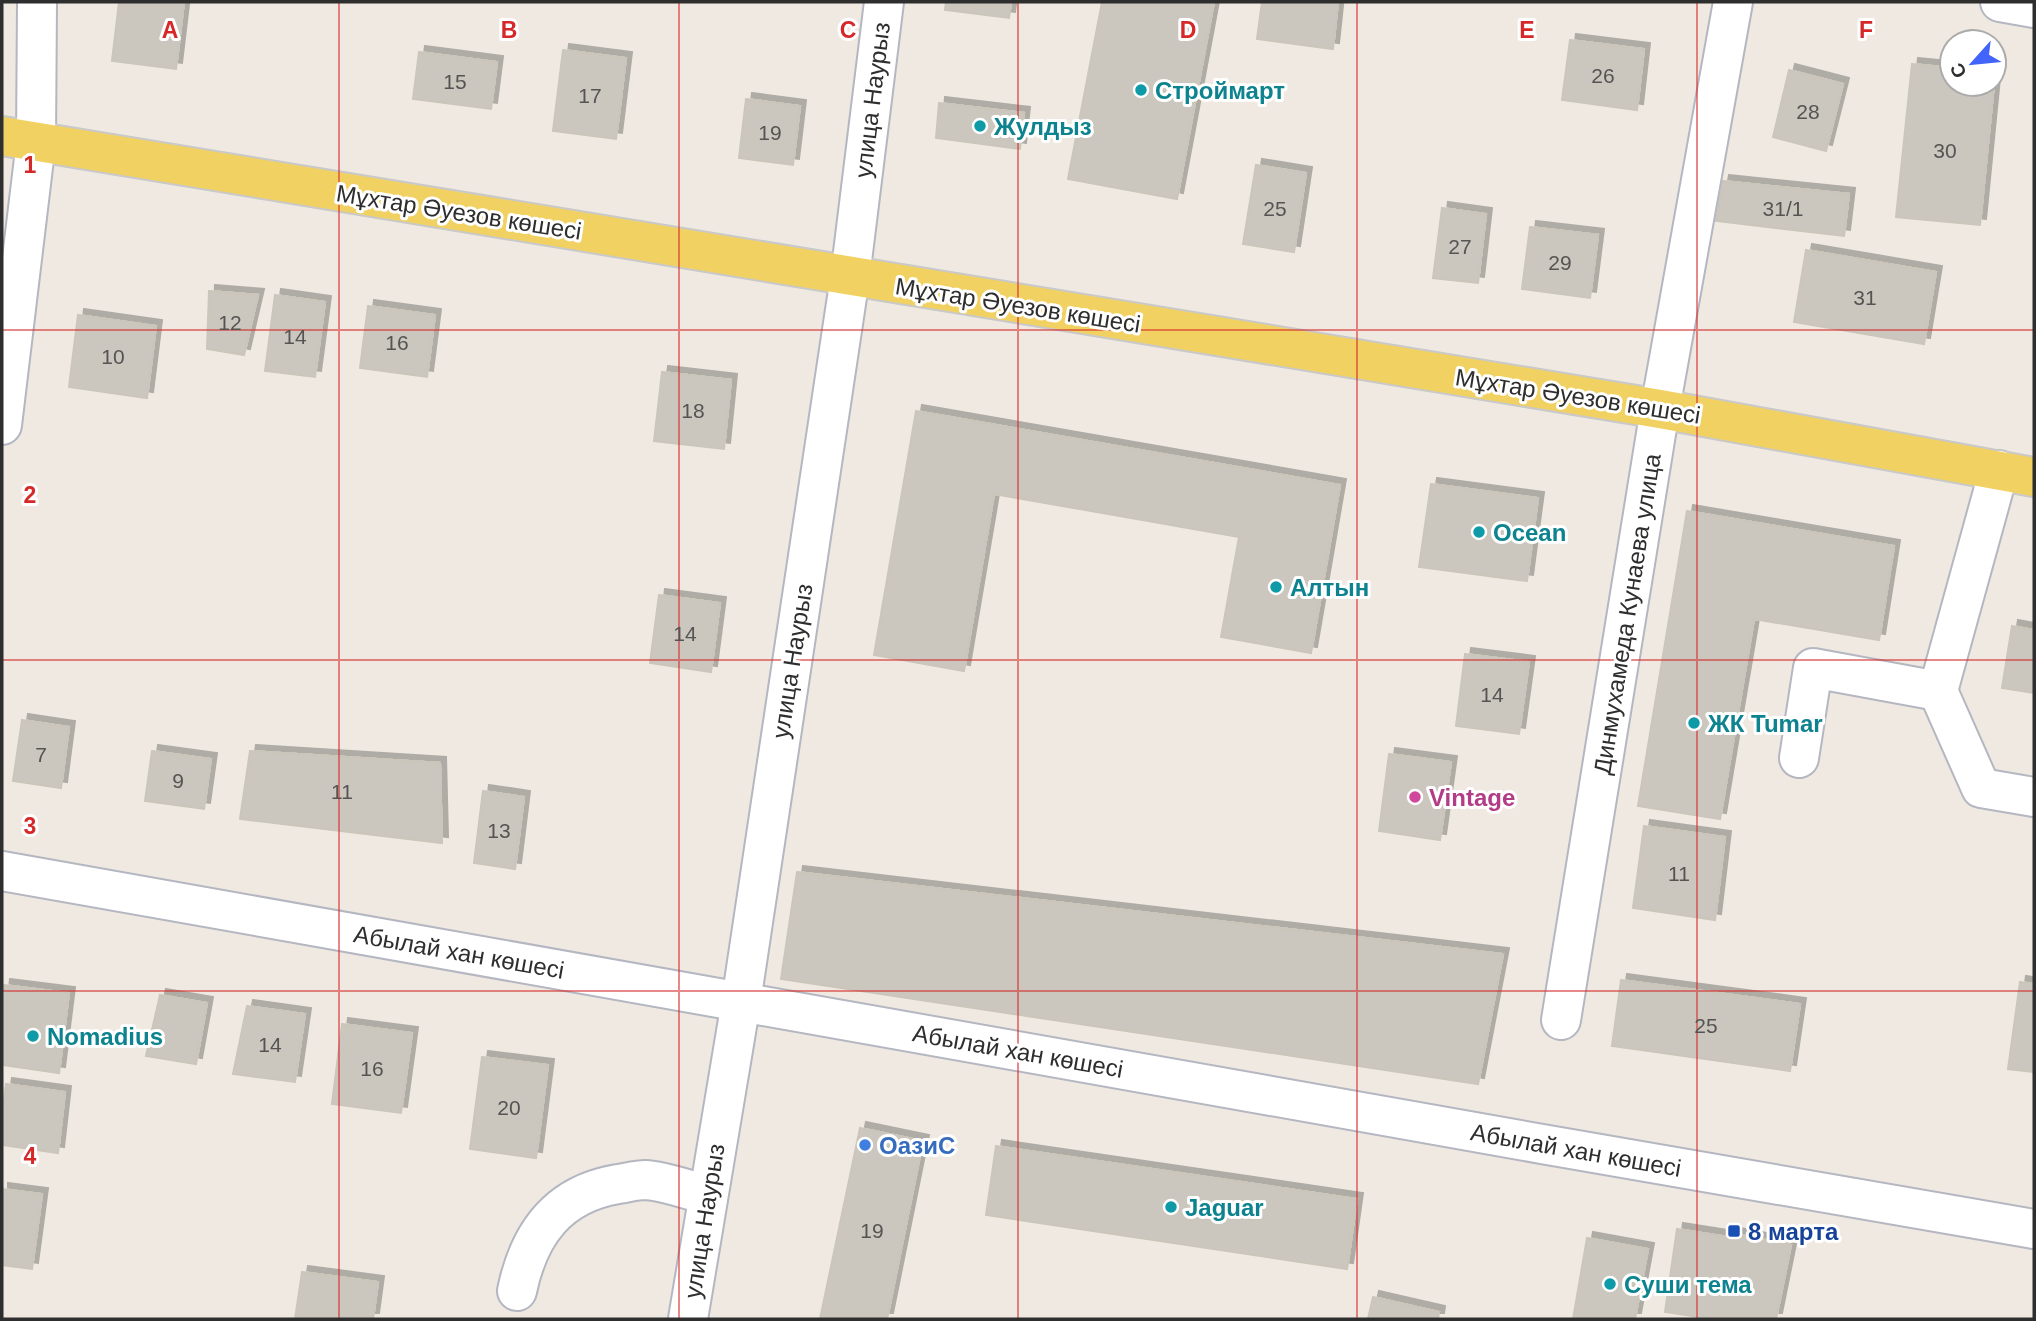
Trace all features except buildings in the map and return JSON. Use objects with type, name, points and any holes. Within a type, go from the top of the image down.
[{"type":"main road","name":"Мұхтар Әуезов көшесі","points":[[19,139],[1660,409],[2017,474]]},
{"type":"street","points":[[2,425],[19,139],[37,2]]},
{"type":"street","name":"улица Наурыз","points":[[688,1319],[741,1002],[850,277],[884,2]]},
{"type":"street","name":"Динмухамеда Кунаева улица","points":[[1561,1020],[1660,409],[1733,2]]},
{"type":"street","points":[[2000,2],[2034,8]]},
{"type":"street","points":[[2017,474],[1938,691],[1981,788],[2034,797]]},
{"type":"street","points":[[1800,758],[1813,668],[1938,691]]},
{"type":"street","name":"Абылай хан көшесі","points":[[2,872],[2034,1229]]},
{"type":"street","points":[[517,1291],[522,1269],[535,1238],[562,1206],[597,1188],[644,1180],[708,1195]]},
{"type":"place","name":"Строймарт","points":[[1141,90]]},
{"type":"place","name":"Жулдыз","points":[[980,126]]},
{"type":"place","name":"Ocean","points":[[1479,532]]},
{"type":"place","name":"Алтын","points":[[1276,587]]},
{"type":"place","name":"ЖК Tumar","points":[[1694,723]]},
{"type":"place","name":"Vintage","points":[[1415,797]]},
{"type":"place","name":"Nomadius","points":[[33,1036]]},
{"type":"place","name":"ОазиС","points":[[865,1145]]},
{"type":"place","name":"Jaguar","points":[[1171,1207]]},
{"type":"place","name":"8 марта","points":[[1734,1231]]},
{"type":"place","name":"Суши тема","points":[[1610,1284]]}]
